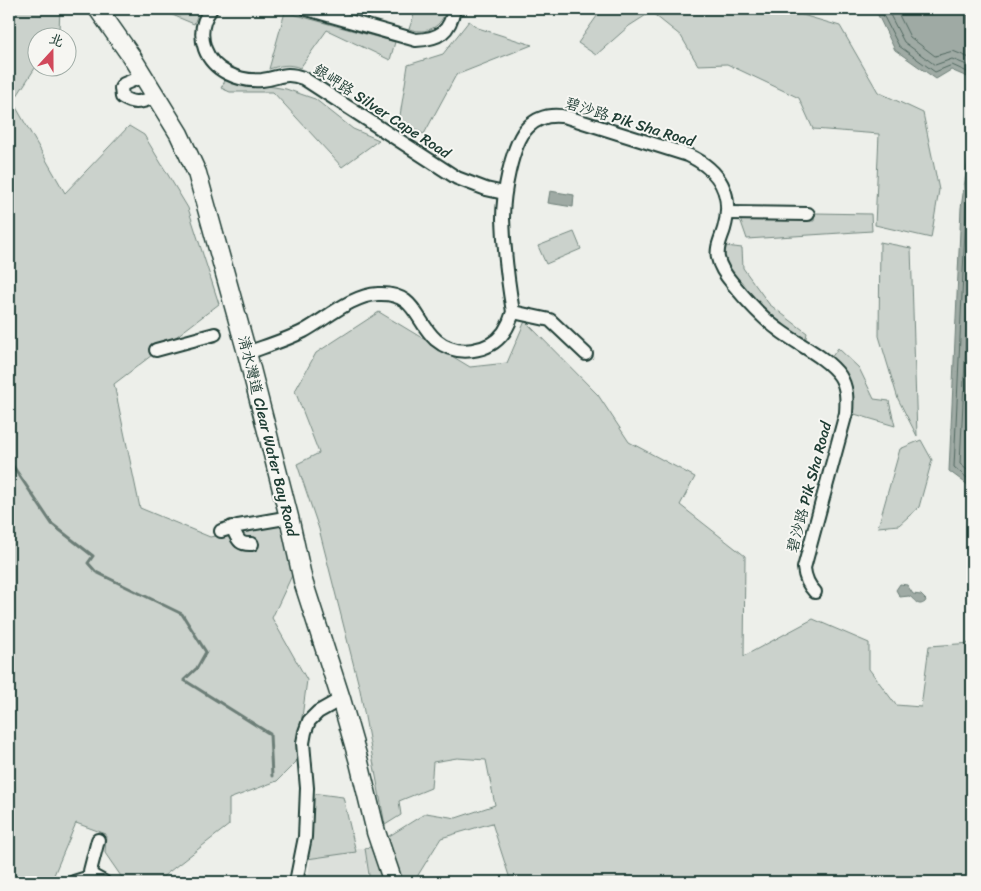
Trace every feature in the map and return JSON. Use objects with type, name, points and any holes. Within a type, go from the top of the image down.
[{"type":"main road","name":"清水灣道 Clear Water Bay Road","points":[[98,9],[131,56],[179,134],[197,173],[247,353],[289,517],[303,581],[341,699],[376,832],[393,882]]},
{"type":"street","name":"銀岬路 Silver Cape Road","points":[[211,9],[206,15],[202,28],[202,42],[207,55],[215,66],[227,73],[251,80],[263,80],[284,74],[293,74],[303,78],[450,174],[471,184],[504,193]]},
{"type":"street","points":[[308,9],[416,40],[430,39],[443,32],[452,21],[454,9]]},
{"type":"street","points":[[143,76],[124,84],[121,88],[122,96],[130,102],[139,102],[156,97]]},
{"type":"street","name":"碧沙路 Pik Sha Road","points":[[513,312],[503,219],[504,193],[510,167],[522,134],[534,122],[542,118],[559,115],[661,146],[701,161],[712,170],[726,195],[728,212],[717,246],[718,259],[725,274],[748,303],[778,330],[834,369],[843,382],[847,397],[846,412],[804,568],[809,586],[815,592]]},
{"type":"street","points":[[728,212],[808,214]]},
{"type":"street","points":[[247,353],[304,331],[346,304],[373,294],[389,294],[405,301],[417,312],[429,333],[448,348],[460,351],[478,350],[494,342],[503,334],[513,312],[550,320],[586,354]]},
{"type":"street","points":[[156,350],[215,334]]},
{"type":"street","points":[[252,544],[244,544],[226,529],[279,519]]},
{"type":"street","points":[[296,882],[305,837],[307,788],[303,743],[305,732],[309,721],[318,712],[341,699]]},
{"type":"street","points":[[98,840],[90,870],[93,876],[104,882]]},
{"type":"street","points":[[74,882],[93,876]]},
{"type":"shaded area","points":[[9,9],[60,9],[59,28],[28,28],[29,78],[13,102],[65,193],[129,126],[144,135],[188,208],[219,304],[114,384],[140,508],[210,537],[289,523],[295,569],[272,618],[307,680],[296,762],[277,781],[229,799],[229,825],[156,882],[125,882],[105,853],[106,834],[76,823],[51,882],[9,882]]},
{"type":"shaded area","points":[[158,9],[200,9],[194,24]]},
{"type":"shaded area","points":[[416,9],[446,9],[441,21],[433,28],[416,31],[409,29]]},
{"type":"shaded area","points":[[602,9],[782,9],[840,26],[878,92],[923,113],[939,190],[931,238],[875,225],[879,134],[813,129],[799,98],[727,64],[698,65],[681,36],[651,12],[629,26],[596,55],[578,43]]},
{"type":"shaded area","points":[[285,12],[395,42],[390,60],[327,30],[300,68],[288,65],[269,69]]},
{"type":"shaded area","points":[[469,21],[478,28],[532,45],[456,75],[424,134],[399,122],[408,65],[443,54]]},
{"type":"shaded area","points":[[226,79],[286,89],[315,99],[353,129],[379,140],[342,167],[273,92],[230,92],[221,88]]},
{"type":"shaded area","points":[[815,213],[871,214],[872,231],[747,239],[739,216],[814,221]]},
{"type":"shaded area","points":[[574,232],[581,249],[546,264],[538,246]]},
{"type":"shaded area","points":[[880,242],[911,248],[917,436],[898,399],[879,336]]},
{"type":"shaded area","points":[[726,246],[742,248],[743,268],[769,304],[807,333],[805,342],[752,302],[724,262]]},
{"type":"shaded area","points":[[379,312],[470,367],[507,363],[525,321],[598,395],[629,442],[695,477],[680,505],[745,556],[744,656],[813,619],[869,643],[869,669],[896,705],[921,707],[929,646],[972,643],[972,882],[503,882],[510,879],[492,823],[441,838],[415,880],[401,881],[386,838],[426,813],[456,818],[495,805],[486,760],[457,758],[433,762],[431,788],[399,801],[401,815],[385,825],[360,690],[319,529],[297,464],[319,453],[295,391],[316,353]]},
{"type":"shaded area","points":[[838,348],[859,368],[874,399],[889,401],[895,426],[851,413],[853,396],[850,383],[847,376],[831,358]]},
{"type":"shaded area","points":[[921,440],[932,460],[919,507],[899,525],[878,527],[900,449]]},
{"type":"shaded area","points":[[311,793],[343,797],[356,852],[307,859]]},
{"type":"shaded area","points":[[379,845],[389,882],[370,882],[365,848]]},
{"type":"shaded area","points":[[365,848],[368,882],[307,882],[311,856]]},
{"type":"water","points":[[875,9],[972,9],[972,79],[951,70],[936,79],[895,50]]},
{"type":"water","points":[[970,145],[972,147],[972,488],[949,471],[961,208]]},
{"type":"water","points":[[550,191],[574,195],[573,207],[548,203]]},
{"type":"water","points":[[900,584],[907,585],[913,594],[921,595],[926,600],[925,602],[920,604],[909,596],[900,597],[896,590]]},
{"type":"waterway","points":[[9,460],[52,524],[93,556],[88,563],[96,572],[182,614],[206,652],[197,668],[184,680],[270,734],[272,776]]}]
